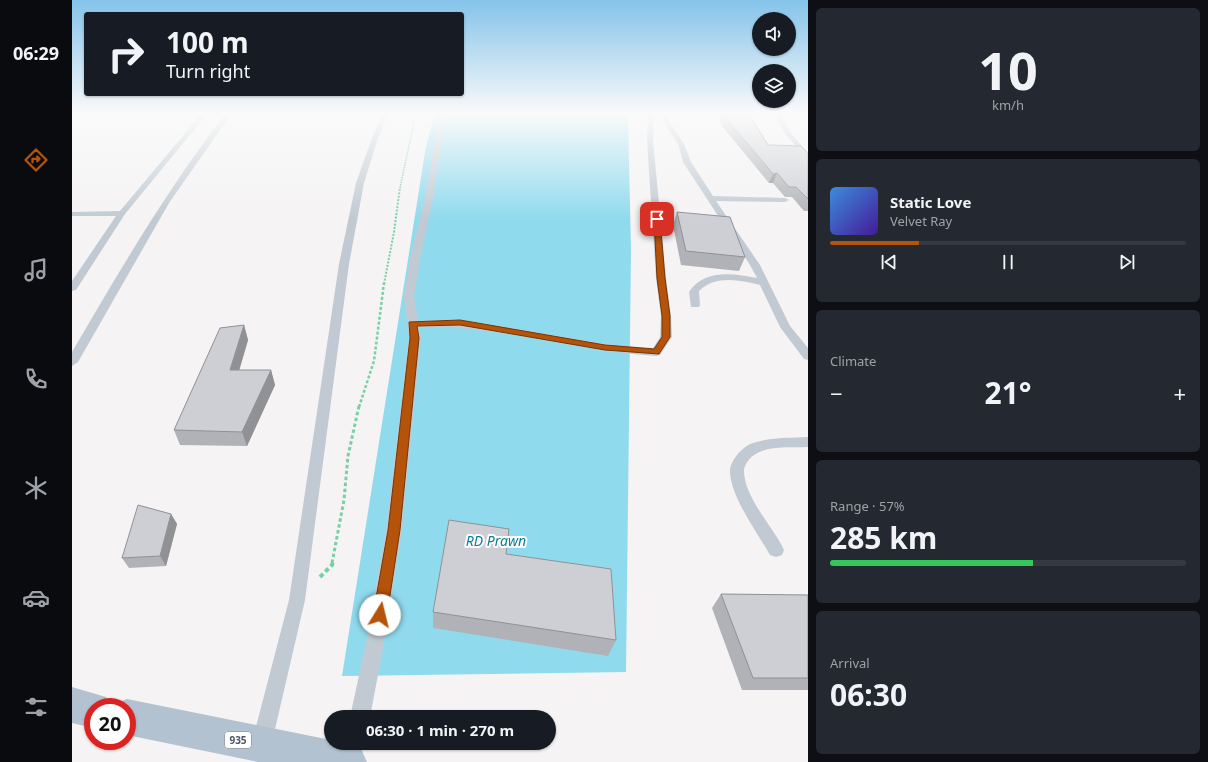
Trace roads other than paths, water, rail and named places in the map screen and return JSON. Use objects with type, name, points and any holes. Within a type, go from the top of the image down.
[{"type":"main road","points":[[72,705],[84,708]]},
{"type":"main road","name":"935","points":[[136,719],[349,762]]},
{"type":"lane","points":[[72,288],[122,213],[175,149]]},
{"type":"lane","points":[[72,362],[162,206],[201,149]]},
{"type":"lane","points":[[261,745],[297,600],[344,264],[360,183],[371,149]]},
{"type":"lane","points":[[361,710],[375,643],[394,530],[415,338],[409,296],[416,254],[430,191],[437,149]]},
{"type":"lane","points":[[412,324],[460,323],[605,348],[656,352],[666,337],[666,316],[661,278],[651,149]]},
{"type":"lane","points":[[682,149],[687,162],[749,256],[786,327],[808,356]]},
{"type":"lane","points":[[800,149],[808,157]]},
{"type":"lane","points":[[710,198],[784,200]]},
{"type":"lane","points":[[72,214],[122,213]]},
{"type":"lane","points":[[695,306],[693,294],[696,288],[706,281],[717,277],[738,277],[764,284]]},
{"type":"lane","points":[[776,550],[746,497],[737,472],[739,464],[743,457],[756,447],[808,442]]},
{"type":"lane","points":[[349,762],[352,750]]},
{"type":"water","name":"RD Prawn","points":[[426,149],[629,149],[631,251],[626,672],[342,676]]}]
